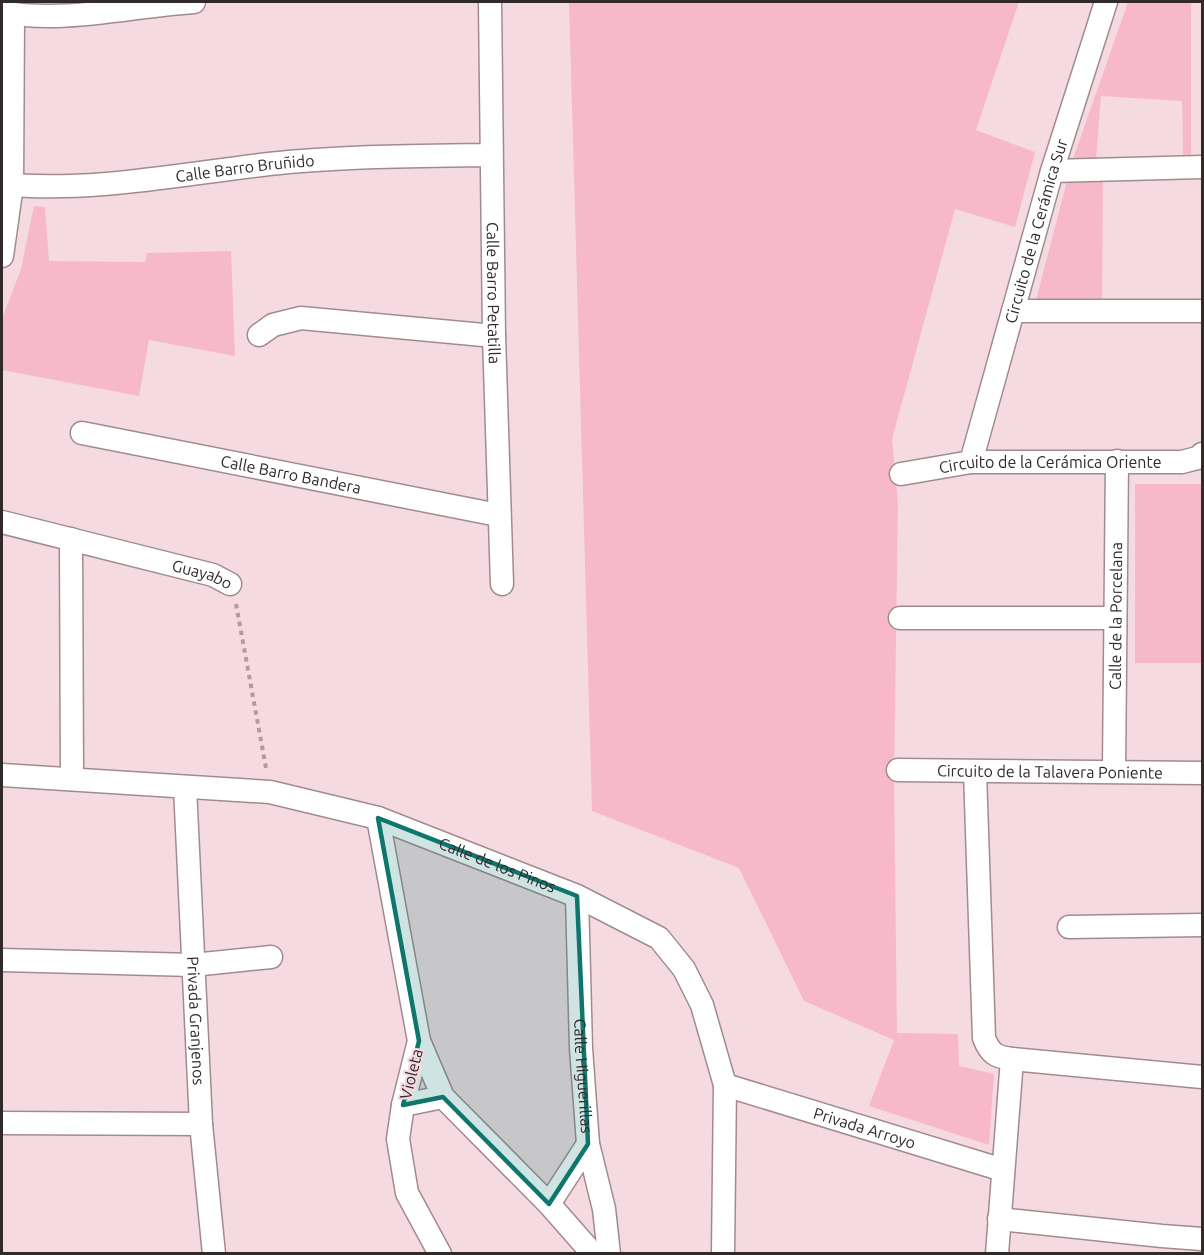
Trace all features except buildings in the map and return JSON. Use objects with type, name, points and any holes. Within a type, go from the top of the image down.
[{"type":"street","points":[[2,256],[7,185],[7,13],[78,15],[194,2]]},
{"type":"street","name":"Calle Barro Petatilla","points":[[490,2],[494,336],[502,584]]},
{"type":"street","name":"Circuito de la Cerámica Sur","points":[[971,462],[1052,171],[1106,2]]},
{"type":"street","name":"Calle Barro Bruñido","points":[[7,185],[97,185],[272,164],[374,157],[491,155]]},
{"type":"street","points":[[1052,171],[1203,167]]},
{"type":"street","points":[[1013,311],[1203,311]]},
{"type":"street","points":[[260,335],[273,325],[301,318],[494,336]]},
{"type":"street","name":"Calle Barro Bandera","points":[[82,433],[498,515]]},
{"type":"street","name":"Circuito de la Cerámica Oriente","points":[[901,474],[971,462],[1182,462],[1202,455]]},
{"type":"street","name":"Calle de la Porcelana","points":[[1114,770],[1117,461]]},
{"type":"street","name":"Guayabo","points":[[2,522],[213,575],[230,584]]},
{"type":"street","points":[[71,539],[72,779]]},
{"type":"street","points":[[900,618],[1115,618]]},
{"type":"street","name":"Circuito de la Talavera Poniente","points":[[898,770],[1203,772]]},
{"type":"street","points":[[975,772],[984,1038],[989,1051],[997,1058],[1203,1077]]},
{"type":"street","name":"Calle de los Pinos","points":[[2,775],[270,792],[378,818],[577,896],[659,938],[684,969],[702,1005],[724,1085],[723,1254]]},
{"type":"street","name":"Privada Granjenos","points":[[186,786],[201,1124],[214,1254]]},
{"type":"street","name":"Violeta","points":[[378,818],[419,1041],[403,1105],[398,1139],[407,1193],[432,1252]]},
{"type":"street","name":"Calle Higuerillas","points":[[577,896],[581,1048],[588,1144],[604,1209],[609,1254]]},
{"type":"street","points":[[1069,927],[1203,925]]},
{"type":"street","points":[[2,960],[194,965],[271,957]]},
{"type":"street","points":[[419,1041],[443,1097],[549,1204],[593,1254]]},
{"type":"street","points":[[997,1254],[1012,1059]]},
{"type":"street","name":"Privada Arroyo","points":[[724,1085],[1003,1170]]},
{"type":"street","points":[[403,1105],[443,1097]]},
{"type":"street","points":[[2,1123],[201,1124]]},
{"type":"street","points":[[549,1204],[588,1144]]},
{"type":"street","points":[[999,1219],[1203,1239]]},
{"type":"path","name":"Guayabo","points":[[230,584],[236,603],[270,792]]},
{"type":"highlighted area","points":[[378,818],[577,896],[588,1144],[549,1204],[443,1097],[403,1105],[419,1041]]},
{"type":"shaded area","points":[[569,2],[1019,2],[976,130],[1035,152],[1015,227],[955,209],[892,439],[898,505],[894,780],[897,1033],[958,1034],[959,1066],[994,1074],[989,1145],[869,1106],[894,1040],[804,1001],[739,868],[592,811]]},
{"type":"shaded area","points":[[1128,2],[1191,2],[1191,155],[1183,155],[1182,101],[1101,96],[1096,159],[1073,159]]},
{"type":"shaded area","points":[[1067,181],[1103,182],[1102,299],[1036,300]]},
{"type":"shaded area","points":[[34,206],[45,207],[49,261],[145,262],[147,253],[231,251],[235,356],[149,340],[139,396],[2,370],[2,319],[21,269]]},
{"type":"shaded area","points":[[1135,484],[1202,484],[1202,663],[1135,663]]}]
